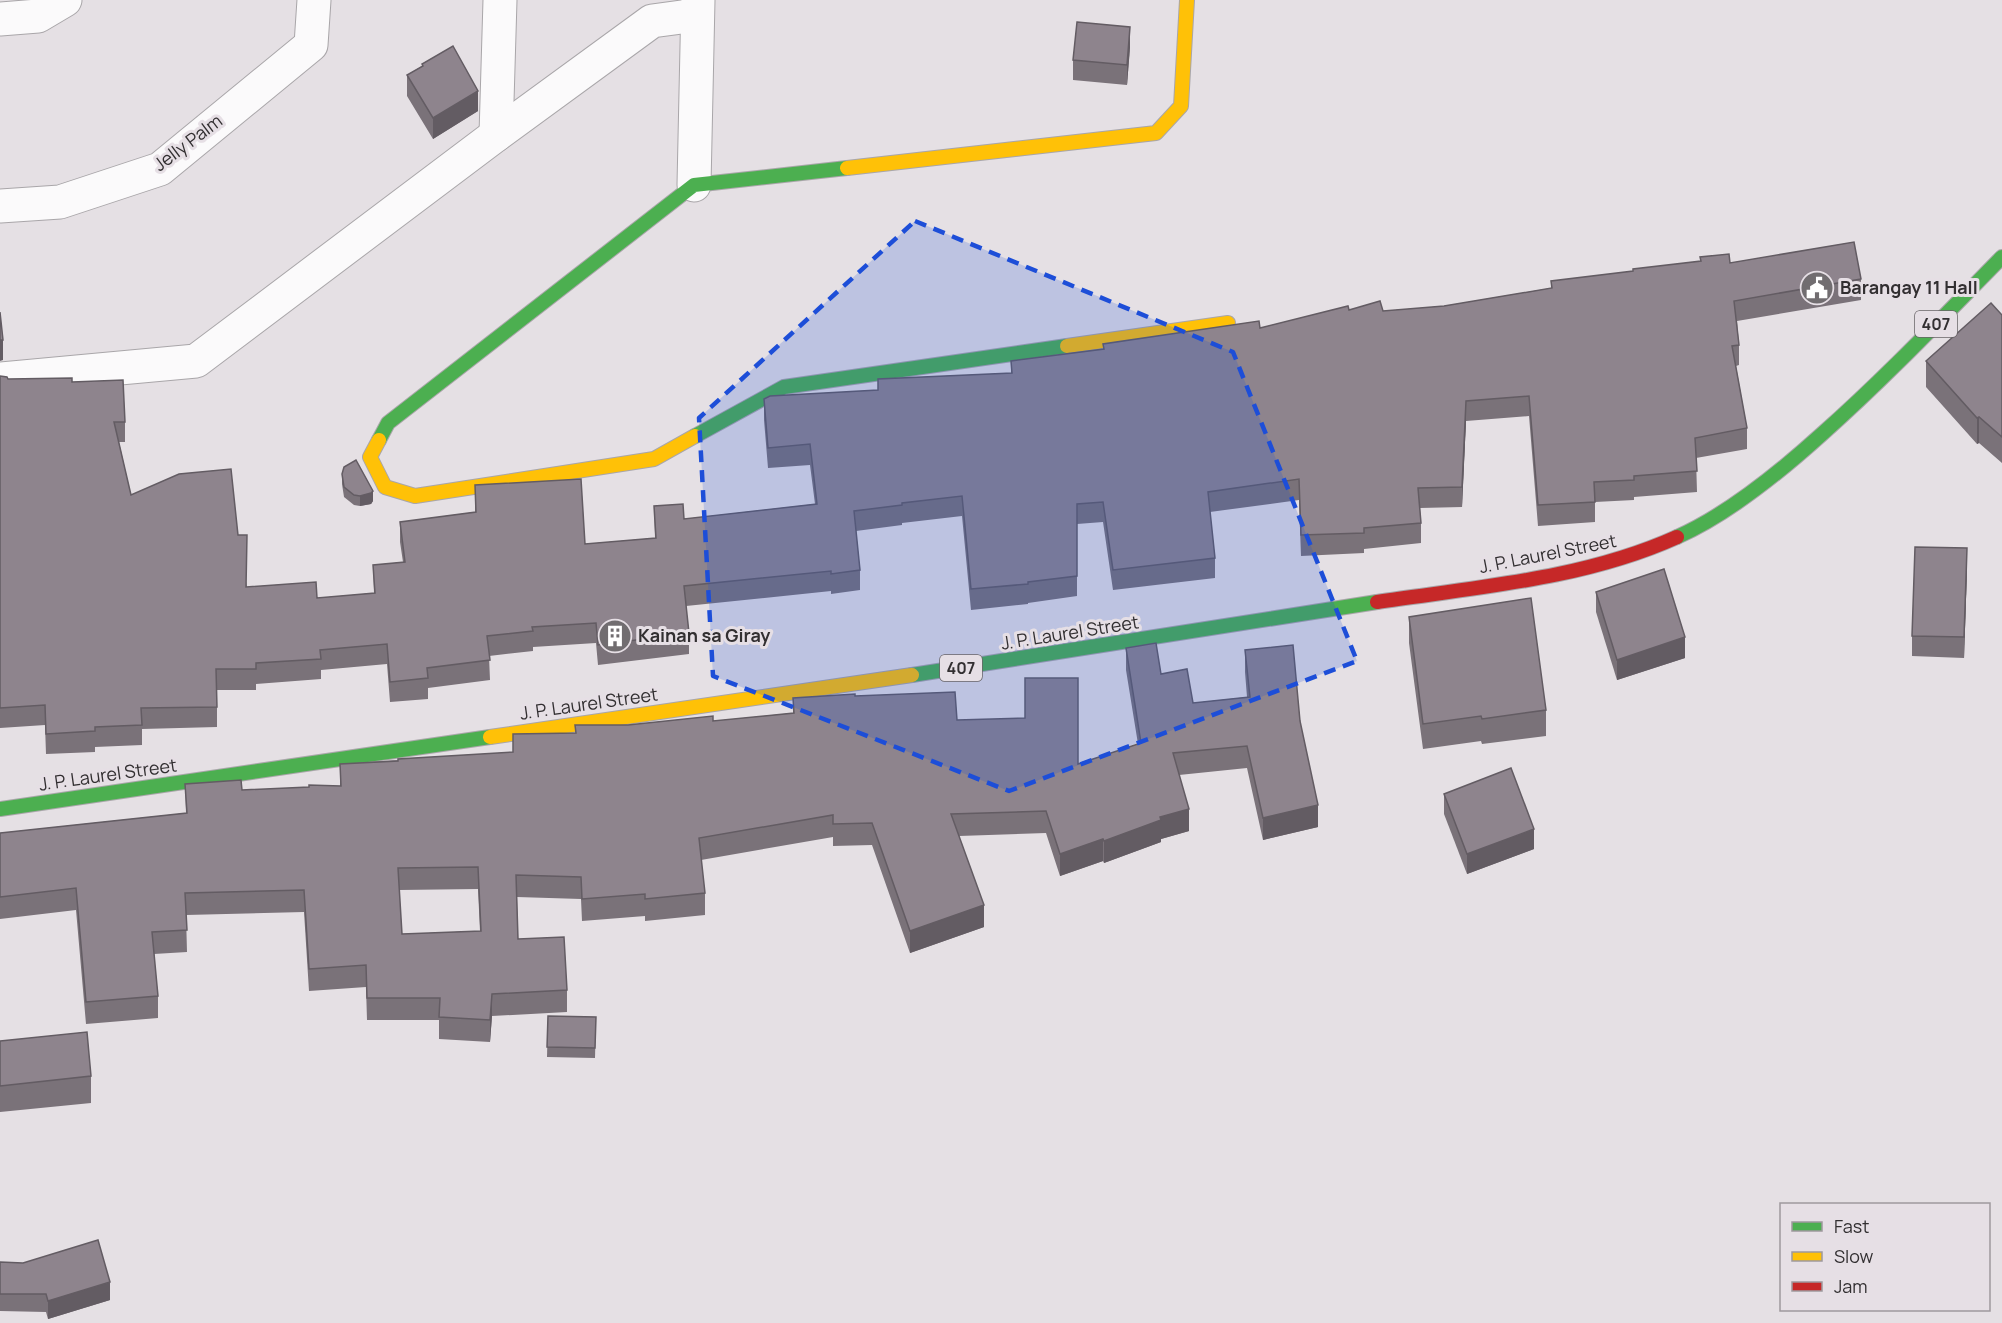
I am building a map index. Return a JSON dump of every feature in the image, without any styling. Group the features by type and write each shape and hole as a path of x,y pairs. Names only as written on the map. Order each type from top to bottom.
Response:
{"main road":[{"path":"1187,0 1181,106 1156,133 694,184 388,423 370,457 385,487 416,496 654,459 784,387 1228,323"},
{"name":"J. P. Laurel Street","path":"0,809 957,669 1598,565 1648,550 1695,529 1776,475 1869,392 2002,257"}],"street":[{"path":"0,19 38,16 65,0"},
{"name":"Jelly Palm","path":"0,206 60,202 160,169 311,45 314,0"},
{"path":"496,135 500,0"},
{"path":"0,379 196,361 496,135 652,21 697,8 694,184"}],"highlighted area":[{"path":"915,221 1233,352 1357,661 1009,791 713,676 699,418"}],"building":[{"path":"1077,22 1130,27 1127,65 1073,60"},
{"path":"453,46 478,91 433,118 407,75"},
{"path":"1854,242 1861,279 1734,301 1739,345 1732,346 1747,428 1695,438 1697,471 1634,476 1634,480 1594,482 1595,502 1538,505 1529,396 1466,401 1462,487 1418,488 1421,523 1364,528 1364,533 1301,535 1299,479 1208,492 1215,558 1113,570 1103,502 1077,504 1077,576 1028,582 1028,584 971,589 962,496 902,503 902,505 854,511 860,570 684,586 689,633 598,645 596,623 532,627 533,631 487,636 490,660 427,668 428,678 390,682 387,644 320,650 321,659 256,663 256,669 216,669 217,707 141,708 142,725 95,727 95,731 46,734 45,705 0,708 0,376 8,379 72,378 72,382 123,380 125,422 114,422 131,495 179,474 231,469 238,535 247,535 246,587 316,582 317,598 375,593 373,565 405,562 400,522 476,512 475,485 581,479 585,544 656,538 654,506 683,504 684,519 817,504 810,444 768,448 764,399 770,396 878,390 878,379 1012,373 1011,361 1104,349 1103,344 1259,321 1260,328 1348,306 1349,310 1380,301 1383,311 1444,306 1552,288 1551,281 1701,261 1700,257 1729,254 1730,263"},
{"path":"1991,303 2002,315 2002,437 1979,417 1977,418 1926,361"},
{"path":"0,312 3,340 0,340"},
{"path":"356,460 373,491 371,493 354,495 344,487 342,474 344,467"},
{"path":"1915,547 1967,548 1964,637 1912,636"},
{"path":"1664,569 1685,637 1617,660 1596,592"},
{"path":"1531,598 1546,710 1423,724 1409,617"},
{"path":"1156,643 1161,674 1187,669 1193,703 1250,697 1245,650 1293,645 1300,721 1318,805 1263,818 1247,746 1173,753 1189,809 1160,817 1161,820 1104,841 1103,839 1060,854 1046,811 951,814 984,905 910,931 872,823 833,824 833,815 699,838 705,893 645,899 645,894 582,899 581,877 516,875 518,939 564,937 567,990 492,994 490,1020 439,1017 440,998 367,998 366,965 309,969 304,890 185,893 187,930 152,932 158,996 86,1002 76,888 0,897 0,833 187,813 185,784 241,780 242,790 309,787 309,785 341,786 340,764 513,752 513,734 576,733 575,725 628,725 713,716 713,721 794,713 793,698 955,692 957,720 1025,718 1025,678 1078,678 1078,764 1141,743 1126,648","holes":["478,867 481,931 402,934 398,868"]},
{"path":"1511,768 1534,829 1467,854 1444,794"},
{"path":"548,1016 596,1017 595,1048 547,1047"},
{"path":"87,1032 91,1076 0,1086 0,1041"},
{"path":"98,1240 110,1282 48,1301 46,1294 0,1294 0,1262 23,1263"}],"traffic: fast":[{"path":"379,440 388,423 694,185 847,168"},
{"path":"1677,537 1716,517 1735,504 1806,448 1891,369 2002,257"},
{"path":"695,436 784,387 1067,346"},
{"path":"912,675 1377,602"},
{"path":"0,809 490,737"}],"traffic: slow":[{"path":"847,168 1156,133 1181,106 1187,0"},
{"path":"1067,346 1228,323"},
{"path":"379,440 370,457 385,487 415,496 654,459 695,436"},
{"path":"490,737 912,675"}],"traffic: jam":[{"path":"1377,602 1492,586 1568,572 1605,563 1677,537"}],"place":[{"name":"Barangay 11 Hall","path":"1817,288"},
{"name":"Kainan sa Giray","path":"615,636"}]}
